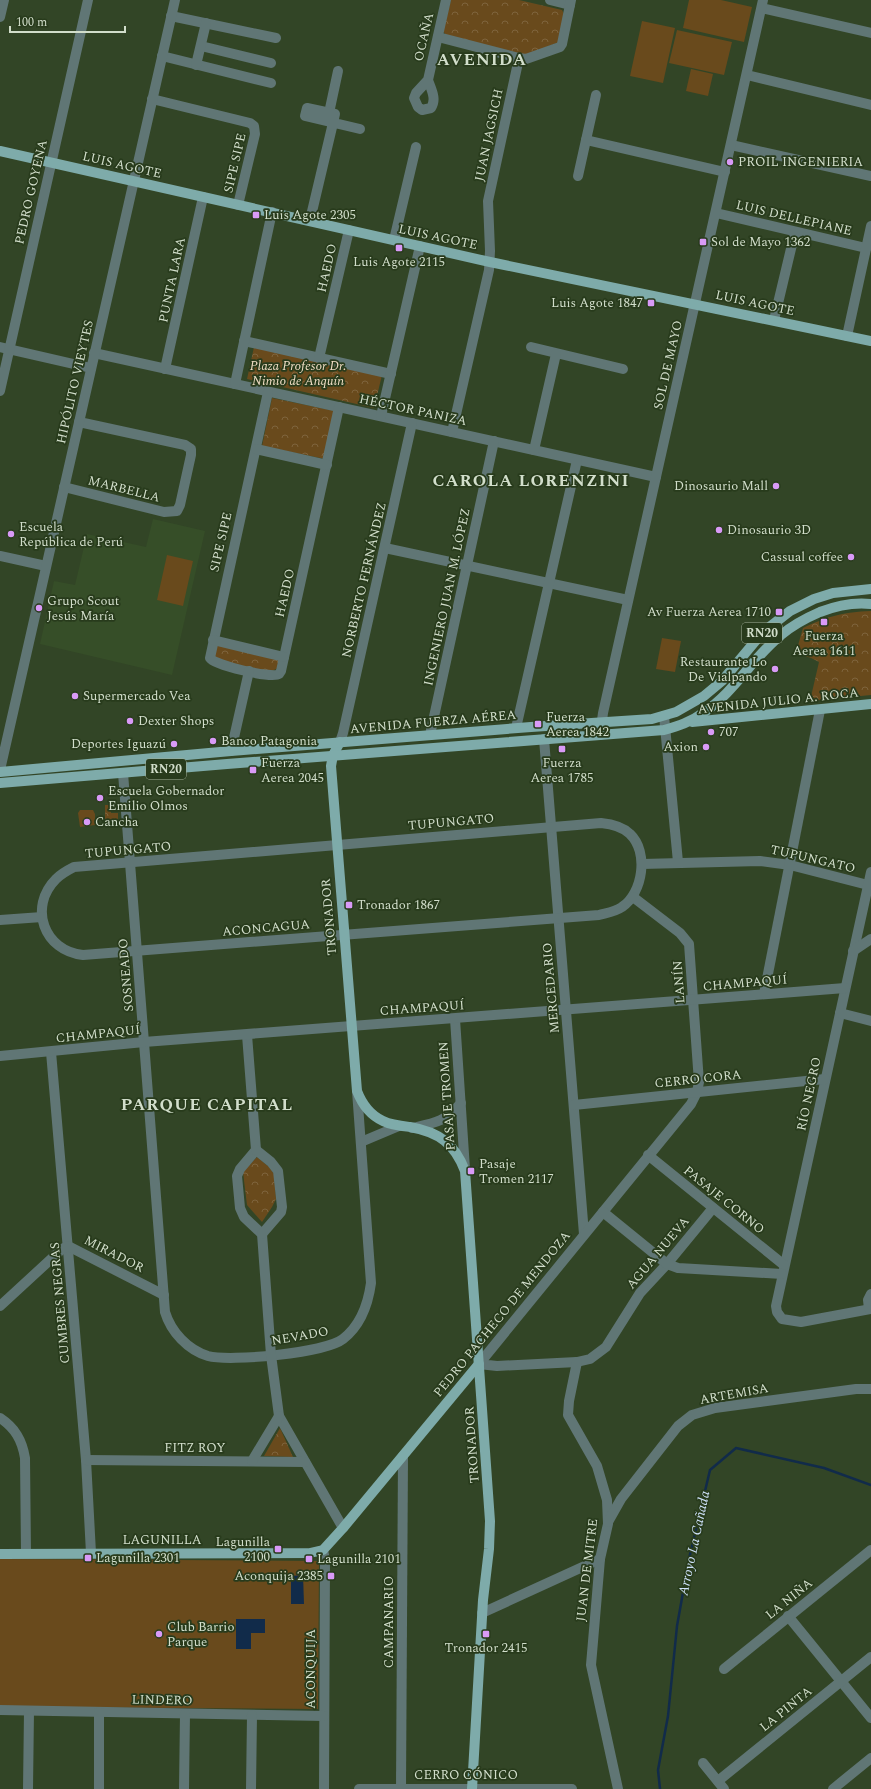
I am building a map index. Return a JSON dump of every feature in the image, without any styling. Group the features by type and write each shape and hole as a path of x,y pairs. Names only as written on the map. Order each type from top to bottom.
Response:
{"main road":[{"name":"LUIS AGOTE","path":"0,151 490,262 871,341"},
{"name":"AVENIDA FUERZA AÉREA","path":"0,771 516,728 637,721 664,716 698,701 713,689 763,632 790,611 814,599 833,593 871,589"},
{"name":"AVENIDA FUERZA AÉREA","path":"0,783 333,755 664,730 688,723 726,695 770,646 780,636 795,625 839,605 860,603 871,604"},
{"name":"AVENIDA JULIO A. ROCA","path":"688,723 871,704"},
{"name":"TRONADOR","path":"340,742 333,755 331,766 357,1091 361,1102 376,1118 399,1126 427,1131 447,1142 455,1150 465,1171 480,1364 490,1521 482,1613 472,1789"},
{"name":"PEDRO PACHECO DE MENDOZA","path":"323,1550 480,1364"},
{"name":"LAGUNILLA","path":"0,1554 310,1553 323,1550"}],"street":[{"path":"0,17 4,0"},
{"name":"PEDRO GOYENA","path":"0,391 5,348 51,162 88,0"},
{"name":"HIPÓLITO VIEYTES","path":"0,771 175,0"},
{"name":"OCAÑA","path":"428,80 446,0"},
{"path":"438,37 526,59 560,47 562,44 570,2 550,0"},
{"path":"762,4 871,33"},
{"name":"SOL DE MAYO","path":"600,735 601,723 628,600 762,4"},
{"path":"171,16 276,38"},
{"path":"196,65 206,23"},
{"path":"201,46 272,63"},
{"path":"162,56 272,83"},
{"name":"JUAN JAGSICH","path":"490,262 488,201 519,58"},
{"path":"329,113 338,70"},
{"path":"746,75 871,105"},
{"path":"578,176 596,95"},
{"name":"SIPE SIPE","path":"152,99 250,123 254,126 255,134 238,205"},
{"path":"310,220 333,123 335,114 307,108 305,116 333,123 360,129"},
{"path":"586,140 725,172"},
{"path":"731,145 871,176"},
{"path":"394,240 416,147"},
{"name":"PUNTA LARA","path":"166,369 203,197"},
{"path":"235,384 272,212"},
{"name":"LUIS DELLEPIANE","path":"716,213 866,248"},
{"path":"847,336 871,226"},
{"name":"HAEDO","path":"319,358 348,230"},
{"path":"774,320 795,232"},
{"path":"381,416 420,246"},
{"path":"452,432 490,262"},
{"path":"244,341 391,374"},
{"path":"531,347 623,369"},
{"path":"5,348 92,368"},
{"name":"HÉCTOR PANIZA","path":"94,353 656,477"},
{"path":"534,450 556,354"},
{"name":"SIPE SIPE","path":"249,671 211,660 210,654 268,392"},
{"name":"HAEDO","path":"249,671 277,676 281,671 339,407"},
{"name":"MARBELLA","path":"64,488 164,512 177,511 180,505 191,449 185,445 79,422"},
{"name":"NORBERTO FERNÁNDEZ","path":"340,742 412,423"},
{"name":"INGENIERO JUAN M. LÓPEZ","path":"430,735 494,441"},
{"path":"256,449 327,465"},
{"path":"516,728 577,460"},
{"path":"385,548 628,600"},
{"path":"0,556 46,566"},
{"path":"213,640 284,657"},
{"path":"231,751 249,671"},
{"path":"764,994 820,710"},
{"path":"664,716 664,730 678,862"},
{"name":"MERCEDARIO","path":"544,739 584,1234"},
{"name":"SOSNEADO","path":"122,773 164,1295"},
{"name":"TUPUNGATO","path":"42,917 43,903 49,888 56,878 74,867 601,823 613,824 629,833 636,842 642,864 760,861 790,865 868,885"},
{"name":"ACONCAGUA","path":"42,917 52,940 58,947 65,951 83,955 558,919 599,915 623,907 633,897 640,881 642,864"},
{"name":"RÍO NEGRO","path":"870,1309 801,1322 782,1319 776,1312 783,1270 871,872"},
{"name":"LANÍN","path":"633,897 680,933 689,944 699,1082 697,1092"},
{"path":"0,920 42,917"},
{"path":"853,951 871,939"},
{"name":"CHAMPAQUÍ","path":"0,1056 144,1042 845,988"},
{"path":"840,1013 871,1021"},
{"name":"PASAJE TROMEN","path":"454,1019 465,1171"},
{"path":"247,1034 256,1150 237,1176 241,1212 262,1234 271,1355 279,1416 342,1528"},
{"name":"CUMBRES NEGRAS","path":"51,1052 86,1460 91,1553"},
{"name":"CERRO CORA","path":"574,1105 825,1079"},
{"name":"TRONADOR","path":"357,1091 361,1142"},
{"name":"PEDRO PACHECO DE MENDOZA","path":"480,1364 648,1155 691,1104 697,1092"},
{"name":"TRONADOR","path":"412,1128 436,1123 445,1118 461,1103"},
{"path":"361,1142 399,1126"},
{"name":"NEVADO","path":"164,1295 165,1312 171,1327 177,1335 195,1349 208,1356 222,1358 307,1351 333,1345 343,1339 364,1312 371,1283 361,1142"},
{"path":"256,1150 271,1162 278,1171 282,1207 281,1212 262,1234"},
{"name":"PASAJE CORNO","path":"648,1155 713,1208 783,1270"},
{"name":"AGUA NUEVA","path":"480,1364 497,1366 577,1362 590,1359 606,1347 640,1293 667,1264 713,1208"},
{"path":"603,1212 667,1264 678,1268 783,1270"},
{"name":"MIRADOR","path":"0,1306 62,1249 68,1246 164,1295"},
{"path":"870,1309 868,1300 871,1294"},
{"name":"JUAN DE MITRE","path":"577,1362 567,1411 570,1421 592,1456 601,1476 607,1500 608,1524 600,1559 591,1665 618,1789"},
{"name":"ARTEMISA","path":"608,1524 621,1499 678,1426 692,1415 715,1408 856,1389 871,1389"},
{"path":"252,1461 279,1416"},
{"path":"0,1418 15,1431 24,1449 26,1553"},
{"name":"CAMPANARIO","path":"401,1788 403,1456"},
{"name":"FITZ ROY","path":"86,1460 305,1462"},
{"name":"ACONQUIJA","path":"323,1550 325,1560 324,1789"},
{"name":"LA NIÑA","path":"724,1669 871,1550"},
{"path":"482,1613 600,1559"},
{"path":"788,1616 871,1718"},
{"name":"LA PINTA","path":"721,1785 871,1658"},
{"name":"LINDERO","path":"0,1710 324,1716"},
{"path":"28,1789 29,1711"},
{"path":"99,1712 99,1789"},
{"path":"184,1714 184,1789"},
{"path":"251,1789 252,1715"},
{"path":"833,1789 871,1758"},
{"path":"703,1763 721,1785"},
{"name":"CERRO CÓNICO","path":"359,1789 572,1789"}],"shaded area":[{"path":"153,519 205,531 172,675 40,644 54,581 75,585 87,534 146,547"}],"green space":[{"path":"451,0 519,0 562,10 564,14 559,42 519,58 448,38 443,31"},
{"path":"689,0 721,0 752,7 744,42 683,28"},
{"path":"642,21 675,28 663,83 630,76"},
{"path":"677,30 732,42 724,75 669,63"},
{"path":"691,69 713,74 708,96 686,91"},
{"name":"Plaza Profesor Dr. Nimio de Anquín","path":"254,347 382,375 374,408 247,379"},
{"path":"272,398 335,411 325,459 262,446"},
{"path":"167,555 193,561 183,606 157,600"},
{"path":"871,611 871,695 810,701 819,662 804,656 795,656 803,628 836,615"},
{"path":"662,638 681,641 675,672 656,669"},
{"path":"215,643 280,659 278,668 270,672 217,661 213,656"},
{"path":"105,805 110,805 111,813 118,813 118,819 105,820"},
{"name":"Cancha","path":"80,810 93,810 95,814 95,825 80,827 78,813"},
{"path":"257,1157 269,1167 274,1174 276,1199 262,1222 247,1205 243,1172"},
{"path":"280,1428 293,1457 264,1456"},
{"name":"Club Barrio Parque","path":"0,1559 319,1561 318,1709 0,1707"}],"water":[{"path":"303,1575 304,1604 291,1604 291,1576"},
{"path":"236,1619 265,1619 265,1633 251,1633 251,1649 236,1649"}],"waterway":[{"name":"Arroyo La Cañada","path":"660,1789 658,1770 668,1716 677,1626 689,1559 710,1470 736,1448 824,1468 871,1485"}],"place":[{"name":"PROIL INGENIERIA","path":"730,162"},
{"name":"Luis Agote 2305","path":"256,215"},
{"name":"Sol de Mayo 1362","path":"703,242"},
{"name":"Luis Agote 2115","path":"399,248"},
{"name":"Luis Agote 1847","path":"651,303"},
{"name":"Dinosaurio Mall","path":"776,486"},
{"name":"Dinosaurio 3D","path":"719,530"},
{"name":"Escuela República de Perú","path":"11,534"},
{"name":"Cassual coffee","path":"851,557"},
{"name":"Grupo Scout Jesús María","path":"39,608"},
{"name":"Av Fuerza Aerea 1710","path":"779,612"},
{"name":"Fuerza Aerea 1611","path":"824,622"},
{"name":"Restaurante Lo De Vialpando","path":"775,669"},
{"name":"Supermercado Vea","path":"75,696"},
{"name":"Dexter Shops","path":"130,721"},
{"name":"Fuerza Aerea 1842","path":"538,724"},
{"name":"707","path":"711,732"},
{"name":"Banco Patagonia","path":"213,741"},
{"name":"Deportes Iguazú","path":"174,744"},
{"name":"Axion","path":"706,747"},
{"name":"Fuerza Aerea 1785","path":"562,749"},
{"name":"Fuerza Aerea 2045","path":"253,770"},
{"name":"Escuela Gobernador Emilio Olmos","path":"100,798"},
{"name":"Cancha","path":"87,822"},
{"name":"Tronador 1867","path":"349,905"},
{"name":"Pasaje Tromen 2117","path":"471,1171"},
{"name":"Lagunilla 2100","path":"278,1549"},
{"name":"Lagunilla 2301","path":"88,1558"},
{"name":"Lagunilla 2101","path":"309,1559"},
{"name":"Aconquija 2385","path":"331,1576"},
{"name":"Club Barrio Parque","path":"159,1634"},
{"name":"Tronador 2415","path":"486,1634"}],"district":[{"name":"AVENIDA","path":"482,60"},
{"name":"CAROLA LORENZINI","path":"531,481"},
{"name":"PARQUE CAPITAL","path":"207,1105"}]}
